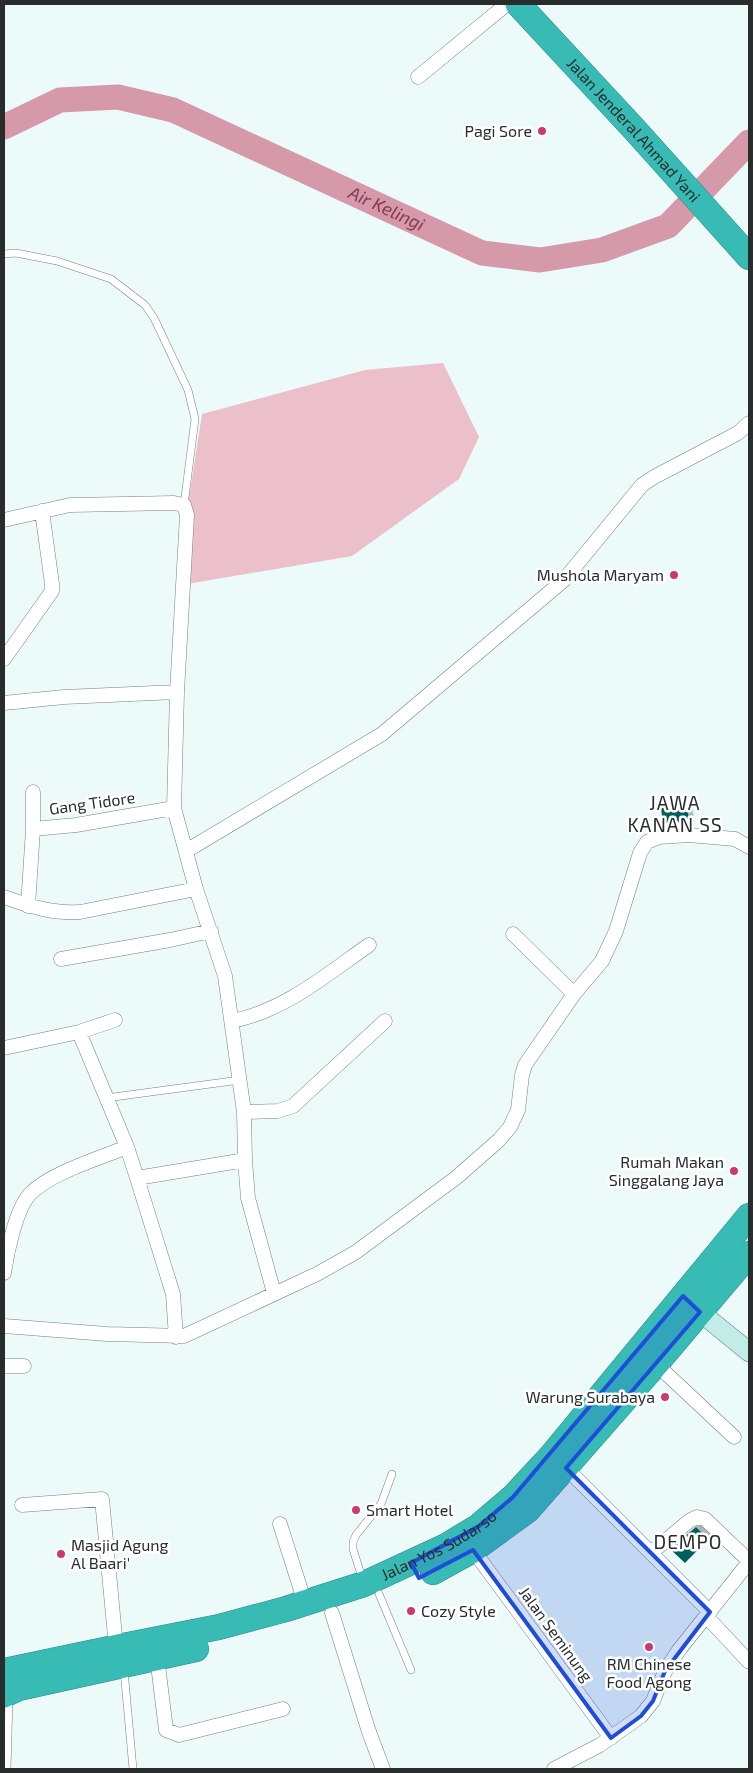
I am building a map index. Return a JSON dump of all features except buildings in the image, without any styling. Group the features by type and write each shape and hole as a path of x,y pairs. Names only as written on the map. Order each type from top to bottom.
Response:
{"highway":[{"name":"Jalan Jenderal Ahmad Yani","path":"518,4 743,250"},
{"name":"Jalan Yos Sudarso","path":"121,1652 157,1657 225,1642 332,1613 372,1589 473,1550 528,1510 656,1364 749,1216"},
{"name":"Jalan Yos Sudarso","path":"415,1571 446,1546 479,1526 513,1497 692,1304 749,1254"},
{"name":"Jalan Yos Sudarso","path":"5,1683 305,1603 372,1589"}],"street":[{"path":"418,77 507,4"},
{"path":"186,851 382,734 564,580 642,485 738,433 749,423"},
{"path":"4,520 70,505 174,503 184,505 187,515 177,692 174,808 196,889 225,976 244,1112 248,1198 274,1293"},
{"path":"4,658 52,591 42,511"},
{"path":"4,703 64,697 177,692"},
{"path":"33,828 34,792"},
{"name":"Gang Tidore","path":"28,906 33,828 76,825 174,808"},
{"path":"4,1326 107,1334 176,1337 188,1335 317,1274 356,1252 457,1177 499,1140 510,1127 518,1110 525,1065 574,994 602,961 616,931 640,853 647,842 659,837 689,835 734,839 749,847"},
{"path":"4,897 28,906 58,912 80,912 196,889"},
{"path":"61,959 211,931"},
{"path":"513,934 574,994"},
{"path":"232,1020 256,1016 301,993 369,944"},
{"path":"4,1048 79,1032 115,1020"},
{"path":"244,1112 278,1111 293,1106 385,1020"},
{"path":"79,1032 127,1147 137,1178 173,1294 176,1337"},
{"path":"4,1273 8,1252 10,1222 19,1213 30,1194 52,1177 127,1147"},
{"path":"137,1178 245,1160"},
{"path":"692,1304 749,1352"},
{"path":"656,1364 734,1437"},
{"path":"4,1366 24,1366"},
{"path":"566,1468 651,1552 749,1662"},
{"path":"22,1505 102,1499 121,1652"},
{"path":"554,1769 600,1745 641,1716 653,1701 665,1671 749,1562 705,1519 697,1517 690,1520 651,1552"},
{"path":"280,1524 305,1603"},
{"name":"Jalan Seminung","path":"473,1550 610,1738"},
{"path":"332,1613 369,1732 383,1769"},
{"path":"157,1657 166,1730 172,1734 179,1735 283,1709"}],"lane":[{"path":"4,254 16,253 57,261 111,279 146,304 188,390 195,419 184,505"},
{"path":"106,1098 240,1080"},
{"path":"392,1474 380,1504 356,1535 353,1549 411,1670"},
{"path":"121,1652 133,1769"},
{"path":"5,1683 7,1769"}],"highlighted area":[{"path":"683,1296 700,1312 566,1468 710,1612 665,1671 653,1701 641,1716 611,1738 473,1550 419,1578 411,1563 479,1526 513,1497"}],"shaded area":[{"path":"443,363 479,437 459,479 352,556 187,584 188,504 202,414 365,370"}],"waterway":[{"name":"Air Kelingi","path":"4,127 60,100 118,97 173,110 482,253 540,260 602,250 668,226 749,142"}],"place":[{"name":"Pagi Sore","path":"542,131"},
{"name":"Mushola Maryam","path":"674,575"},
{"name":"Rumah Makan Singgalang Jaya","path":"734,1171"},
{"name":"Warung Surabaya","path":"665,1397"},
{"name":"Smart Hotel","path":"356,1510"},
{"name":"Masjid Agung Al Baari'","path":"61,1554"},
{"name":"Cozy Style","path":"411,1611"},
{"name":"RM Chinese Food Agong","path":"649,1647"}],"district":[{"name":"JAWA KANAN SS","path":"675,814"},
{"name":"DEMPO","path":"688,1542"}]}
